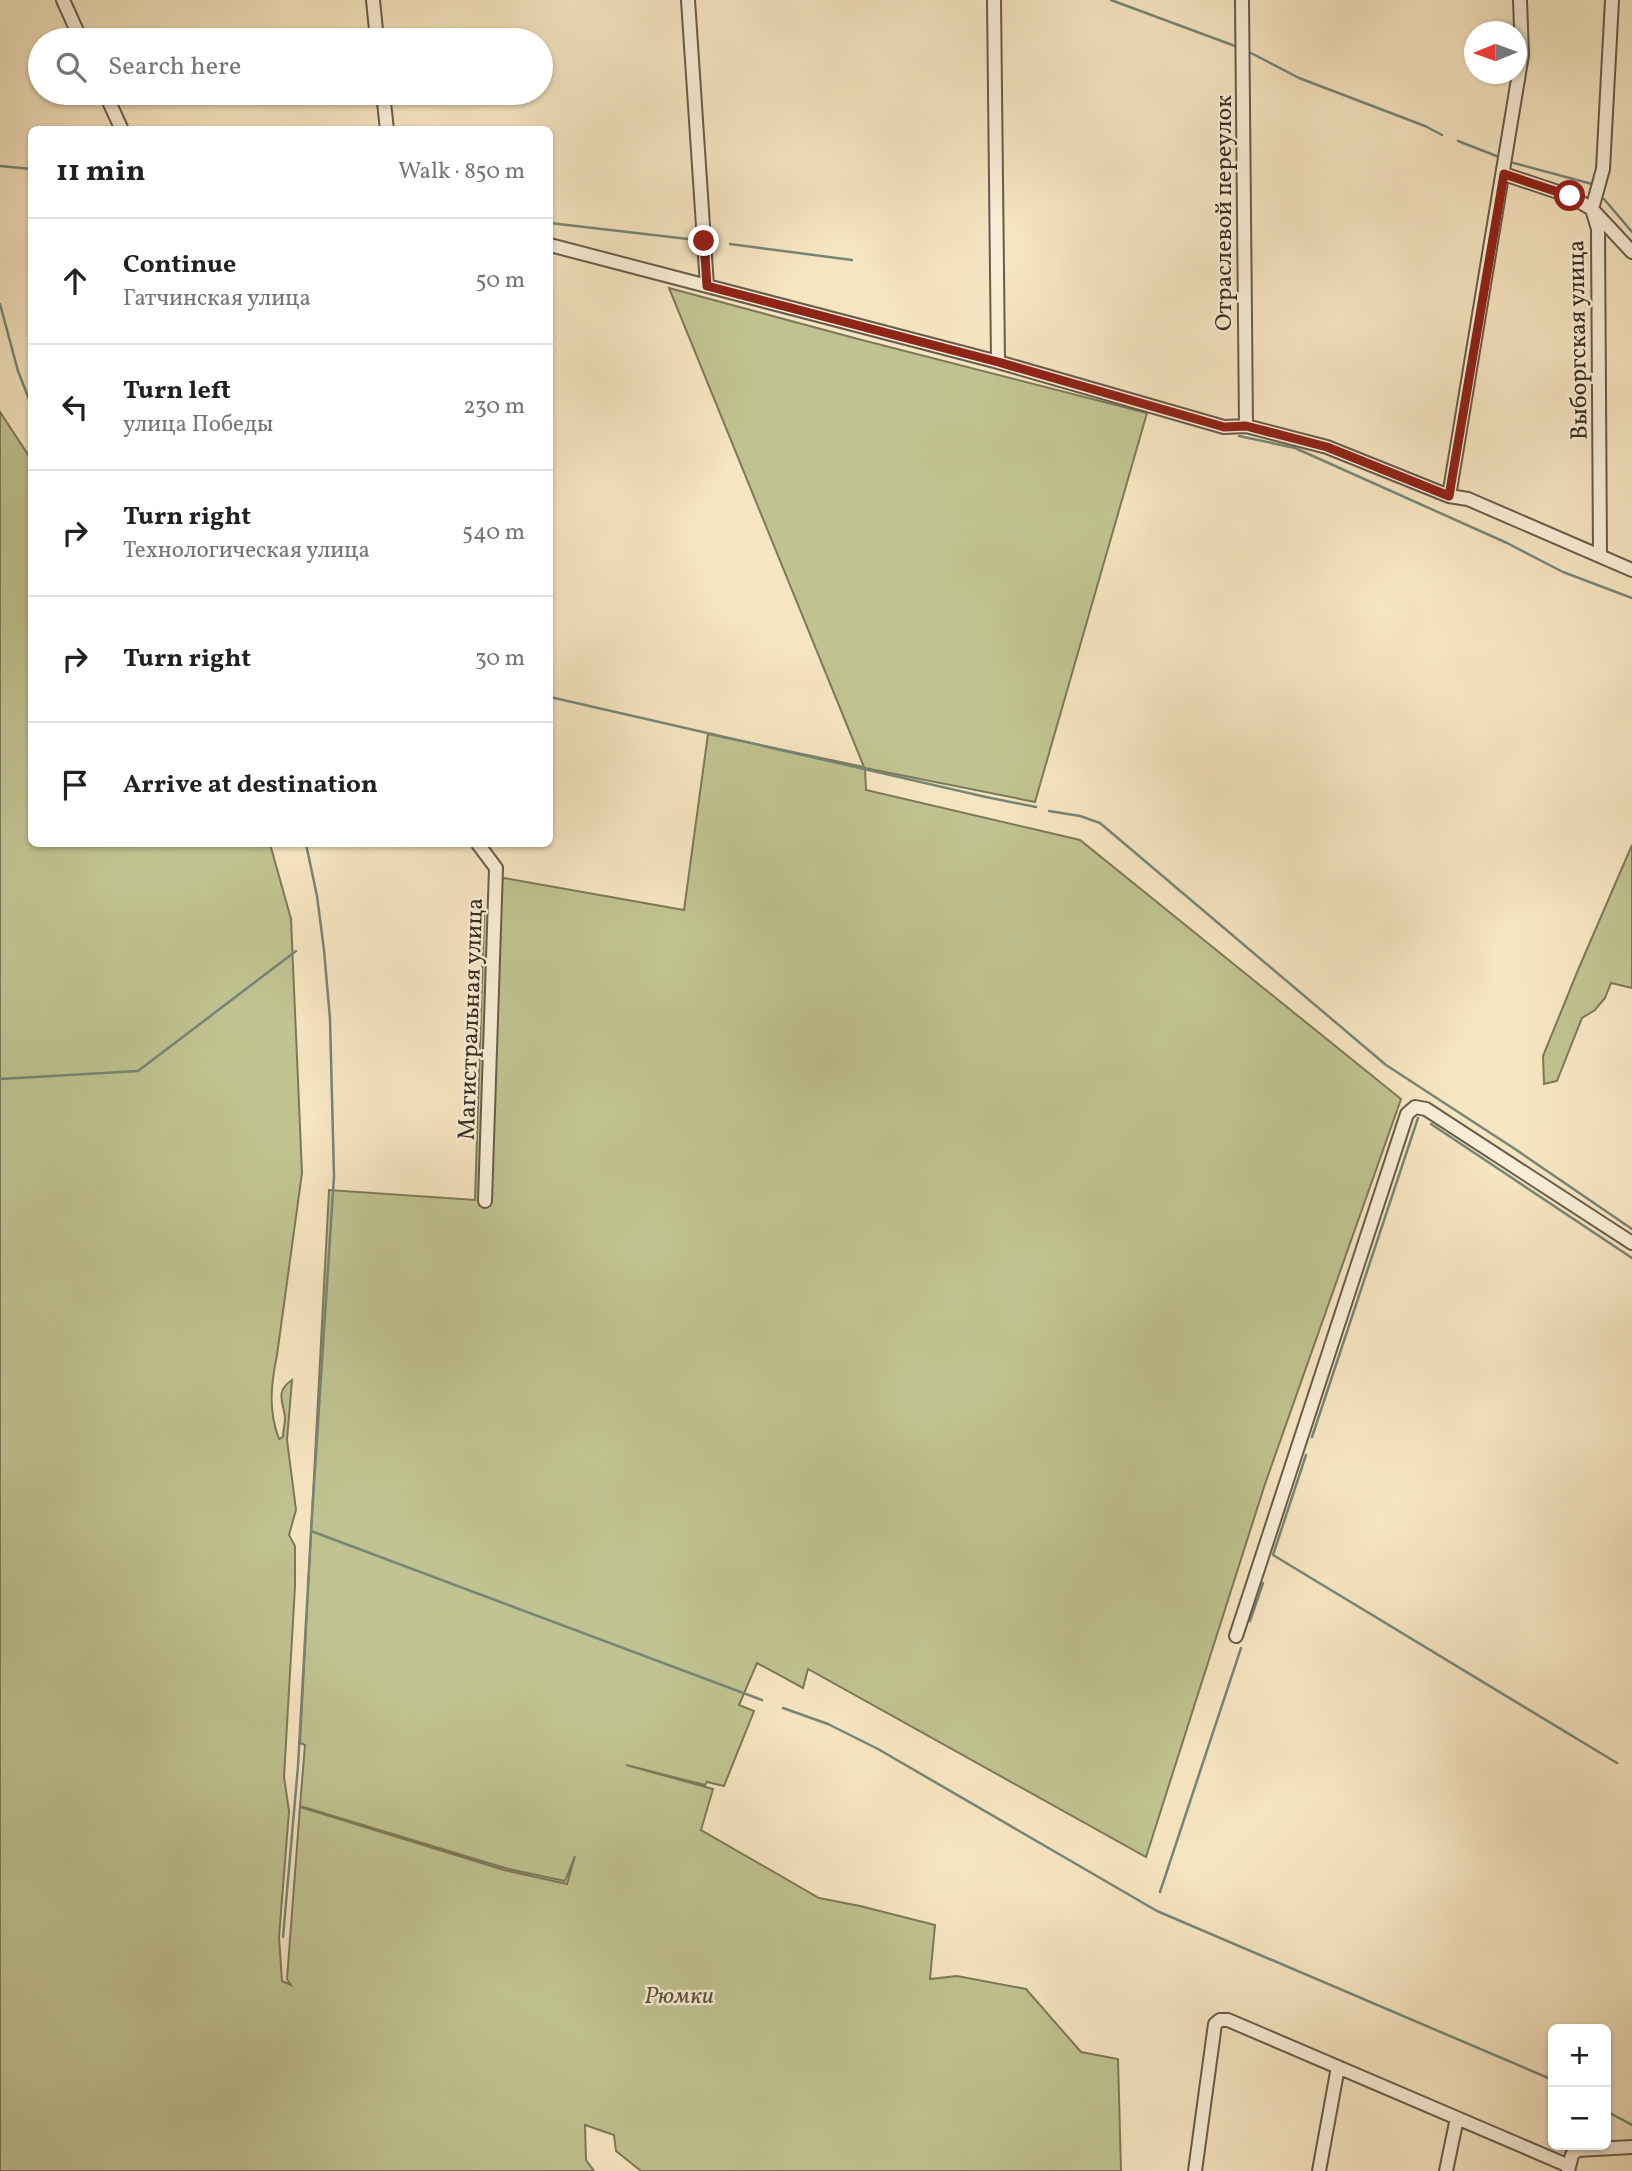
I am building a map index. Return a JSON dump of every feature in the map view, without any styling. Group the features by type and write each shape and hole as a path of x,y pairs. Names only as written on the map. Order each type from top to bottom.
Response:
{"street":[{"path":"63,0 76,28"},
{"path":"373,0 376,28"},
{"path":"688,0 707,286"},
{"path":"994,0 998,362"},
{"name":"Отраслевой переулок","path":"1242,0 1246,426"},
{"path":"1449,496 1522,55 1520,0"},
{"name":"Выборгская улица","path":"1600,555 1598,229 1592,209 1603,169 1612,0"},
{"path":"110,105 119,126"},
{"path":"384,105 387,126"},
{"path":"1504,174 1570,196 1592,209 1632,252"},
{"path":"553,246 998,362 1224,427 1246,426 1327,447 1449,496 1468,499 1632,570"},
{"name":"Магистральная улица","path":"480,847 496,868 485,1201"},
{"path":"1236,1636 1407,1114 1415,1107 1426,1109 1632,1243"},
{"path":"1195,2171 1215,2024 1220,2020 1228,2020 1568,2168 1572,2155 1577,2150 1632,2147"},
{"path":"1319,2171 1338,2067"},
{"path":"1446,2171 1457,2118"}],"green space":[{"name":"Рюмки","path":"669,288 1147,413 1035,802 865,768 866,790 1080,840 1401,1099 1265,1484 1146,1857 808,1669 803,1688 757,1663 739,1705 754,1711 724,1786 707,1782 705,1785 626,1765 713,1789 701,1830 819,1898 935,1925 930,1979 957,1976 1026,1989 1081,2052 1118,2059 1121,2171 641,2171 616,2151 614,2135 585,2125 586,2160 594,2171 0,2171 0,412 28,454 28,847 271,847 291,919 302,1173 272,1397 273,1418 279,1439 283,1437 285,1420 282,1393 286,1384 292,1380 287,1440 296,1510 289,1535 295,1546 295,1586 284,1777 289,1811 279,1937 282,1981 291,1985 287,1979 300,1807 504,1870 567,1884 575,1856 565,1881 505,1868 300,1806 305,1745 300,1743 329,1190 475,1200 484,915 504,878 684,910 708,734 864,767"},
{"path":"1632,845 1632,988 1611,983 1605,998 1595,1010 1582,1018 1557,1081 1544,1084 1543,1056"}],"waterway":[{"path":"1111,0 1235,46"},
{"path":"1251,53 1299,78 1442,135"},
{"path":"1458,141 1499,157"},
{"path":"1510,162 1592,184"},
{"path":"0,166 28,169"},
{"path":"1604,199 1632,232"},
{"path":"553,223 688,239"},
{"path":"730,244 852,260"},
{"path":"0,304 18,371 28,397"},
{"path":"1239,436 1295,448 1507,543 1563,572 1632,598"},
{"path":"553,698 1036,807"},
{"path":"1049,811 1080,816 1100,823 1386,1065 1632,1229"},
{"path":"307,847 317,896 330,1019 334,1176 311,1531 762,1700"},
{"path":"0,1079 138,1071 296,951"},
{"path":"1312,1437 1418,1118"},
{"path":"1431,1124 1632,1258"},
{"path":"1306,1455 1273,1555 1617,1763"},
{"path":"283,1937 298,1766 311,1532"},
{"path":"1250,1621 1263,1583"},
{"path":"1160,1892 1241,1648"},
{"path":"783,1708 828,1724 878,1749 1157,1911 1548,2078"},
{"path":"1611,2114 1632,2125"}],"route":[{"path":"704,241 707,286 998,362 1224,427 1246,426 1327,447 1449,496 1504,174 1570,196"}]}
